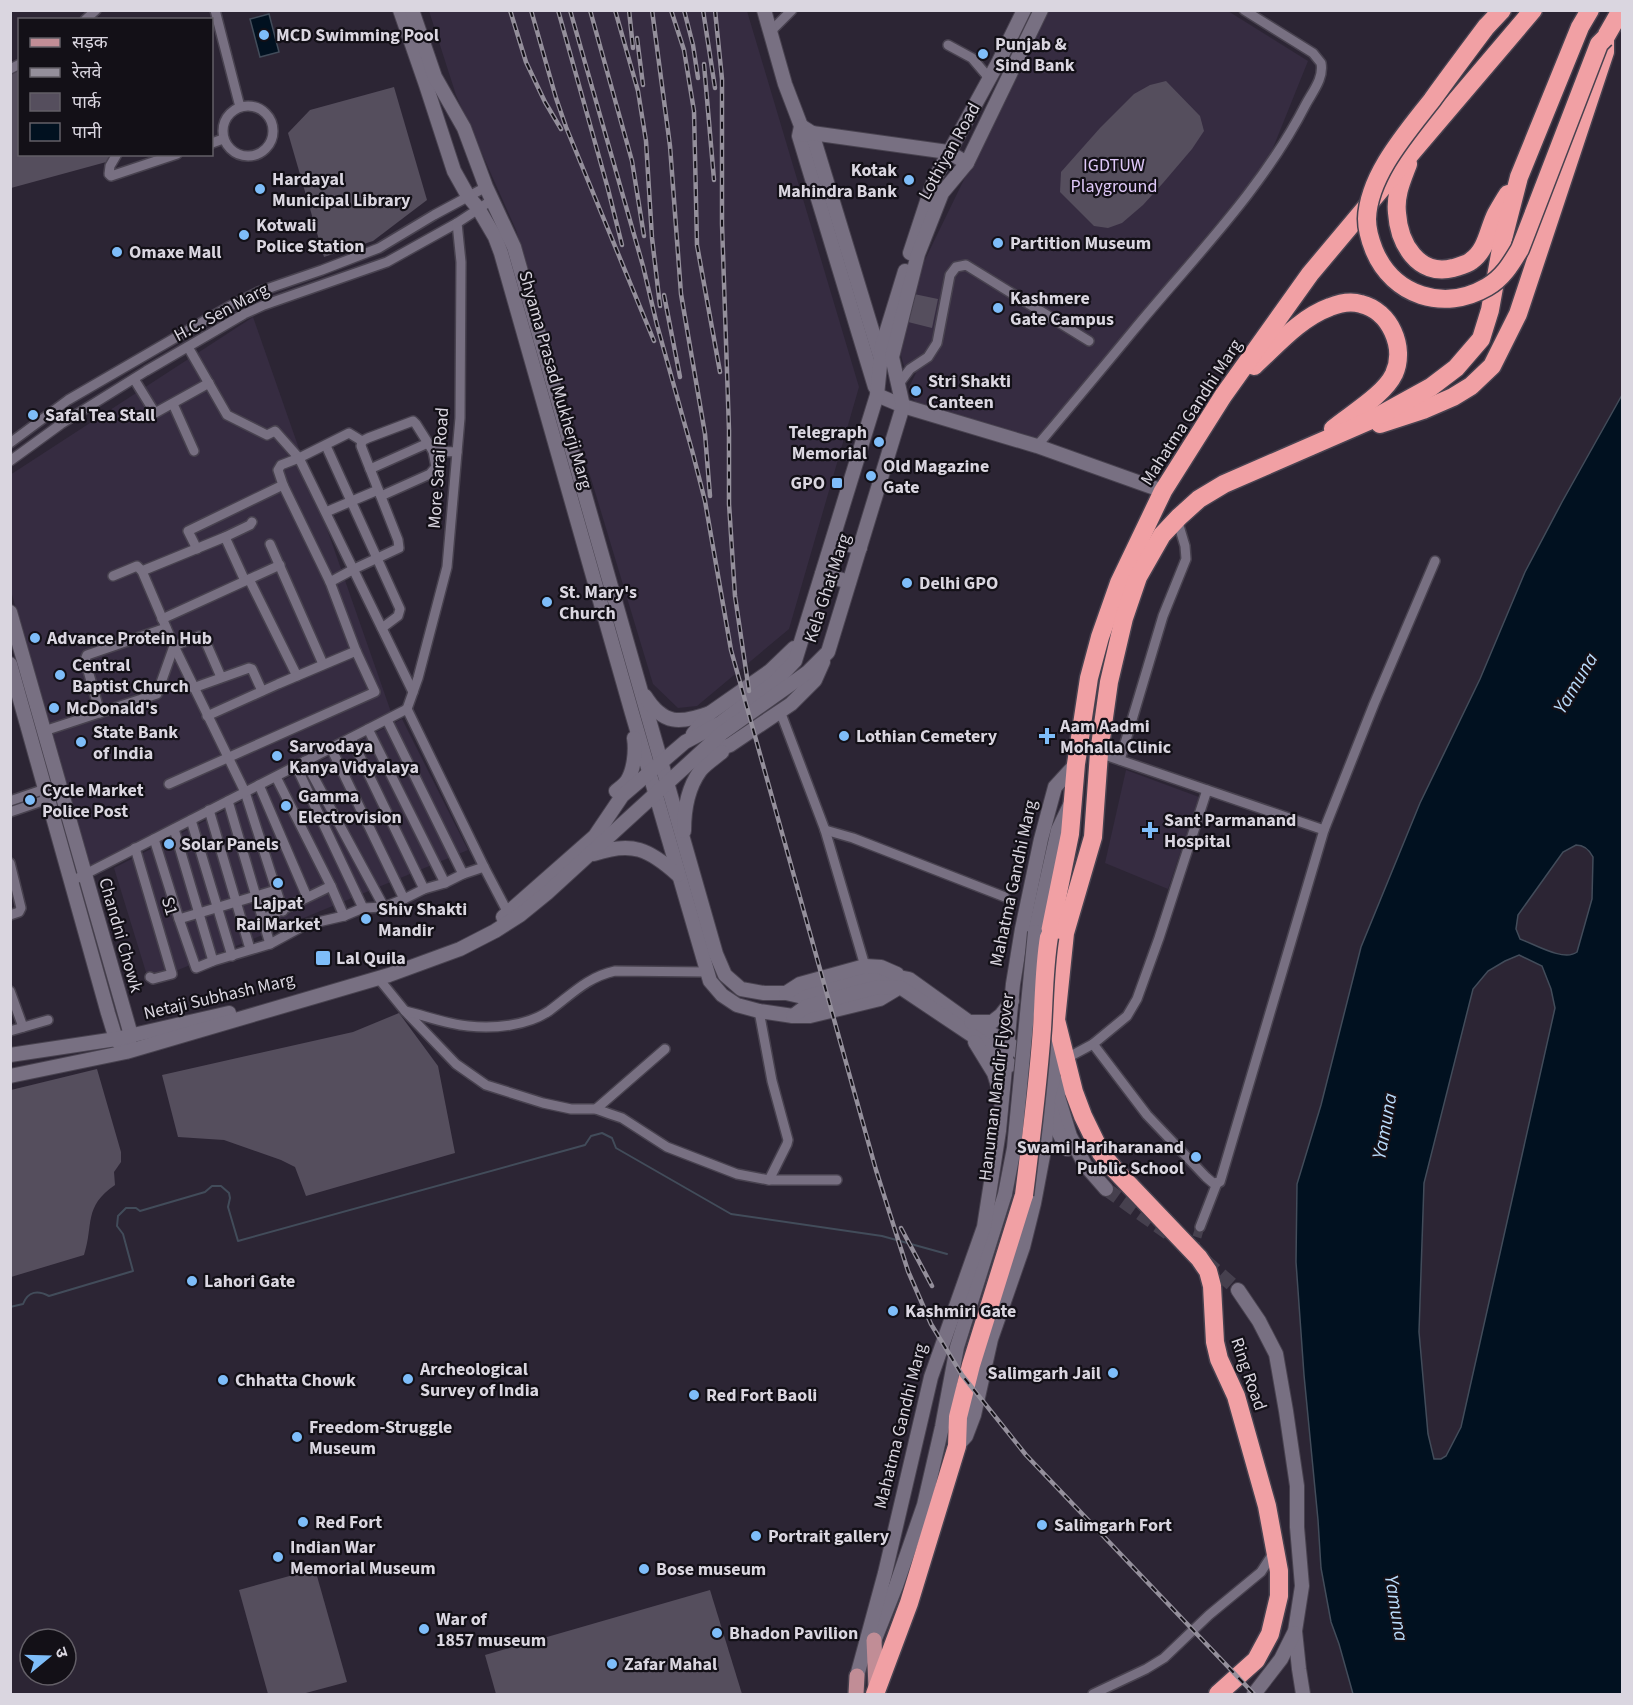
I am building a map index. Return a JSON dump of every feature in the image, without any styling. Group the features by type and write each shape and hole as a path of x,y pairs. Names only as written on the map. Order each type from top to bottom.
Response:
{"highway":[{"path":"1502,10 1486,27 1403,138 1381,172 1371,195 1367,219 1370,240 1379,261 1392,277 1408,290 1427,297 1450,299 1469,295 1488,286 1505,273 1520,249 1599,44 1621,10"},
{"name":"Mahatma Gandhi Marg","path":"1076,764 1089,678 1100,637 1119,583 1163,491 1223,396 1310,274 1533,10"},
{"name":"Mahatma Gandhi Marg","path":"1056,1020 1065,933 1093,837 1099,753 1108,682 1124,618 1138,577 1162,536 1199,499 1224,484 1371,420 1431,387 1456,368 1481,339 1490,310 1502,243 1519,177 1580,27 1590,10"},
{"path":"1310,447 1423,410 1453,397 1471,386 1492,366 1518,314 1605,52 1605,38"},
{"name":"Mahatma Gandhi Marg","path":"1414,150 1398,191 1397,213 1402,238 1410,253 1421,264 1431,268 1449,269 1464,265 1477,256 1487,241 1496,214 1519,177"},
{"path":"1223,396 1296,327 1321,311 1348,303 1361,303 1375,310 1384,317 1395,338 1398,349 1394,373 1388,385 1374,398 1310,447"},
{"name":"Hanuman Mandir Flyover","path":"989,1311 1024,1195 1034,1120 1045,961 1076,764"},
{"name":"Ring Road","path":"1056,1020 1074,1092 1101,1153 1199,1258 1208,1271 1212,1286 1215,1342 1219,1359 1236,1396 1267,1506 1279,1571 1279,1596 1270,1634 1256,1660 1218,1695"},
{"path":"989,1311 991,1339"},
{"path":"876,1694 909,1604 957,1446 958,1417 971,1365 989,1311"},
{"path":"942,1427 958,1417"}],"main road":[{"name":"Shyama Prasad Mukherji Marg","path":"399,10 454,171 495,237 501,253 656,795"},
{"name":"Shyama Prasad Mukherji Marg","path":"412,10 435,77 464,128 489,194 514,247 667,784"},
{"path":"764,10 785,84 804,132 880,356 898,385 908,407"},
{"name":"Lothiyan Road","path":"880,356 933,180 1024,10"},
{"name":"Lothiyan Road","path":"898,385 892,357 918,254 942,193 967,163 1041,10"},
{"path":"804,132 948,152 967,163"},
{"path":"804,132 877,395 908,407 1037,446 1163,491"},
{"name":"Kela Ghat Marg","path":"649,772 685,742 719,724 775,682 795,661 877,395 880,356"},
{"name":"Kela Ghat Marg","path":"656,795 722,733 808,672 828,652 860,548 908,407"},
{"path":"833,540 860,548"},
{"path":"822,574 849,582"},
{"name":"Chandni Chowk","path":"10,612 15,646 44,731 54,792"},
{"path":"685,742 710,713 770,671 803,637"},
{"path":"684,843 684,816 689,790 701,770 730,745 791,704 815,680 828,652"},
{"name":"Chandni Chowk","path":"10,664 54,792 78,878 116,1038 126,1052"},
{"path":"639,686 653,709 672,721 693,719 710,713"},
{"path":"595,837 614,793 627,780 630,772 635,750 632,713"},
{"path":"697,757 730,745"},
{"name":"Mahatma Gandhi Marg","path":"857,1676 885,1573 931,1377 984,1227 999,1131 1013,984 1027,906 1055,787 1076,764"},
{"name":"Netaji Subhash Marg","path":"10,1055 116,1038 259,1007 387,971 456,945 508,913 595,837 622,796 649,772"},
{"path":"667,784 716,954 725,975 741,989 800,996 867,978 900,982"},
{"path":"656,795 707,972 710,981 722,995 737,1005 759,1011 810,1016 880,999 900,982 909,979 969,1022 1007,1042 1053,1080 1074,1092"},
{"name":"Netaji Subhash Marg","path":"10,1076 126,1052 379,979 460,949 520,915 656,795"},
{"name":"Hanuman Mandir Flyover","path":"942,1427 957,1347 1005,1194 1014,1148 1035,932 1064,832"},
{"path":"589,855 610,848 633,848 659,858 678,875"},
{"name":"Chandni Chowk","path":"78,878 131,1035"},
{"path":"786,993 800,984 865,966 881,967 894,972 900,982 997,1053 1048,1098 1056,1127 1074,1161 1087,1179 1104,1191 1070,1136 1053,1080"},
{"path":"957,1446 966,1436 974,1415 991,1339 1023,1247 1034,1203 1045,1145 1048,1098 1053,1080 1056,1020 1034,1016 1012,1001 992,1022 969,1022"},
{"path":"126,1052 131,1035"},
{"path":"971,1036 994,1073 1001,1097"},
{"path":"1234,1292 1259,1321 1276,1354 1286,1411 1297,1486 1297,1527 1302,1586 1295,1631 1303,1695"},
{"path":"920,1422 942,1427"},
{"name":"Mahatma Gandhi Marg","path":"848,1695 896,1586 924,1505 942,1427"},
{"path":"1254,1695 1281,1659 1295,1631"},
{"path":"874,1640 876,1694"},
{"path":"856,1695 857,1676"}],"street":[{"path":"214,10 240,107"},
{"path":"770,32 792,10"},
{"path":"1037,446 1254,188 1286,142 1321,76 1321,63 1313,53 1255,14 1244,10"},
{"path":"948,45 972,58 989,78"},
{"path":"240,107 257,107 270,119 273,127 270,144 256,156 239,155 232,151 223,139 227,116 240,107"},
{"path":"213,143 223,139"},
{"path":"116,156 110,168 110,176 171,156"},
{"name":"H.C. Sen Marg","path":"10,443 68,400 230,306 258,292 379,248 468,196 489,194"},
{"name":"H.C. Sen Marg","path":"10,461 49,432 146,371 244,314 264,304 387,262 457,223 478,208 489,194"},
{"name":"More Sarai Road","path":"407,709 418,678 447,567 460,418 461,262 457,223"},
{"path":"898,385 910,369 928,357 937,343 950,275 956,267 966,265 1089,341"},
{"path":"188,347 227,416 267,435 275,431 300,458 413,692"},
{"path":"139,358 146,371"},
{"path":"134,379 154,412 210,383"},
{"path":"173,404 194,451"},
{"path":"326,512 350,502 380,493 430,474 436,467 430,447 416,423 413,421 368,438 361,446 380,493 399,545 397,550 354,568 330,582"},
{"path":"169,784 375,692 356,651 330,582 278,470 281,465 349,433 363,441"},
{"path":"370,469 430,447 457,452"},
{"path":"327,448 400,609 398,616 382,628"},
{"path":"196,549 188,531 283,485"},
{"path":"1120,760 1163,616 1186,559 1185,546 1177,519"},
{"path":"142,571 225,537 252,522"},
{"path":"225,537 297,676"},
{"path":"270,544 323,664"},
{"path":"1200,1227 1217,1183 1220,1182 1324,830 1374,704 1435,561"},
{"path":"100,713 85,660 87,655 164,623 280,565"},
{"path":"113,576 137,566 142,571 193,688 244,792 283,910"},
{"path":"44,731 157,694 174,646 199,636 204,638 221,677"},
{"path":"207,716 356,651"},
{"path":"193,688 251,668 262,691"},
{"path":"78,878 407,709 508,913"},
{"path":"780,711 825,830 865,966"},
{"path":"387,720 463,874"},
{"path":"368,729 445,883"},
{"path":"351,738 424,889"},
{"path":"331,748 404,899"},
{"path":"1099,753 1324,830"},
{"path":"301,764 384,906"},
{"path":"301,764 363,908"},
{"path":"276,777 344,916"},
{"path":"259,785 307,897"},
{"path":"1067,1058 1093,1044 1127,1016 1137,999 1207,790"},
{"path":"10,801 54,792"},
{"path":"10,812 54,792"},
{"path":"228,801 270,944"},
{"path":"210,810 250,950"},
{"path":"191,820 232,956"},
{"path":"174,829 213,961"},
{"path":"825,830 853,838 1005,897"},
{"path":"154,839 196,968 270,944 305,925 344,916 363,908 384,906 484,867"},
{"name":"S1","path":"135,848 172,974 153,980 150,977"},
{"path":"10,863 21,908 19,912 10,915"},
{"path":"263,919 331,886"},
{"path":"179,919 276,890"},
{"path":"405,1011 468,1026 496,1027 519,1023 547,1013 573,991 603,974 615,971 707,972"},
{"path":"379,979 405,1011 456,1064 486,1085 552,1105 571,1109 597,1109 622,1118 667,1147 737,1174 769,1180 837,1180"},
{"path":"10,991 23,1027"},
{"path":"759,1011 772,1080 788,1140 769,1180"},
{"path":"10,1031 48,1020"},
{"path":"1093,1044 1148,1115 1206,1177 1213,1183 1217,1183"},
{"path":"597,1109 665,1049"},
{"path":"1099,1693 1164,1658 1209,1615 1261,1572 1275,1550"}],"shaded area":[{"path":"429,11 747,11 859,387 789,629 697,706 678,708 653,684 516,230 456,95"},
{"path":"1046,11 1228,11 1308,61 1267,163 1037,441 916,403 909,393 909,387 916,373 904,366 900,352 917,276"},
{"path":"253,317 391,712 89,867 11,591 10,475"},
{"name":"Lajpat Rai Market","path":"402,719 468,850 149,982 114,868"},
{"name":"Sant Parmanand Hospital","path":"1126,770 1199,797 1168,889 1105,863"}],"green space":[{"path":"18,69 18,156 112,156 110,161 11,188 11,73"},
{"name":"IGDTUW Playground","path":"1166,81 1200,116 1204,131 1192,149 1143,205 1122,223 1108,228 1094,226 1060,192 1061,172 1134,94 1150,85"},
{"path":"394,87 427,200 373,241 324,257 288,133 310,110"},
{"path":"914,294 938,299 932,328 908,322"},
{"path":"399,1013 438,1066 455,1153 306,1196 295,1167 281,1160 224,1140 178,1137 162,1075 353,1032"},
{"path":"97,1069 121,1152 121,1162 114,1172 115,1185 98,1201 94,1209 84,1255 11,1277 11,1090"},
{"path":"315,1569 347,1682 302,1694 268,1694 239,1590"},
{"path":"710,1590 742,1694 496,1694 485,1655"}],"water":[{"name":"MCD Swimming Pool","path":"269,14 279,52 260,57 250,19"},
{"name":"Yamuna","path":"1622,395 1622,1694 1353,1694 1331,1622 1321,1568 1296,1262 1297,1184 1321,1105 1361,947 1420,803 1480,679 1525,572","holes":["1576,845 1586,848 1593,857 1592,899 1577,952 1571,955 1557,954 1520,939 1516,929 1518,915 1563,852","1519,955 1542,966 1555,1008 1461,1427 1446,1456 1434,1459 1428,1434 1419,1332 1424,1183 1473,989 1488,971"]}],"waterway":[{"path":"10,1307 23,1304 28,1296 34,1293 49,1296 133,1271 123,1234 117,1226 118,1216 126,1208 136,1208 140,1211 205,1192 212,1186 221,1186 229,1193 228,1207 238,1241 585,1145 591,1136 602,1133 612,1138 616,1148 731,1214 882,1236 947,1254"}],"tunnel":[{"path":"1106,1189 1168,1233"},
{"path":"1193,1250 1200,1227"},
{"path":"1205,1261 1238,1290"}],"railway":[{"path":"510,10 526,62 561,129"},
{"path":"531,10 566,127 654,341"},
{"path":"558,10 622,245"},
{"path":"570,10 643,266 705,501 731,650 876,1170 908,1271 931,1324 962,1375 1026,1455 1254,1694"},
{"path":"590,10 632,161 644,236"},
{"path":"615,10 638,91 646,141 652,238 660,306"},
{"path":"629,10 633,48"},
{"path":"652,10 670,146 681,294 705,434 710,496"},
{"path":"671,10 684,50 694,111 697,245 720,372"},
{"path":"684,10 698,78"},
{"path":"703,10 715,88"},
{"path":"715,10 722,79 722,224 729,430 729,504 735,596 749,691"},
{"path":"637,38 643,85"},
{"path":"704,64 714,180"},
{"path":"664,295 680,377"},
{"path":"901,1228 932,1286"}],"place":[{"name":"MCD Swimming Pool","path":"264,35"},
{"name":"Punjab & Sind Bank","path":"983,54"},
{"name":"Kotak Mahindra Bank","path":"909,180"},
{"name":"Hardayal Municipal Library","path":"260,189"},
{"name":"Kotwali Police Station","path":"244,235"},
{"name":"Partition Museum","path":"998,243"},
{"name":"Omaxe Mall","path":"117,252"},
{"name":"Kashmere Gate Campus","path":"998,308"},
{"name":"Stri Shakti Canteen","path":"916,391"},
{"name":"Safal Tea Stall","path":"33,415"},
{"name":"Telegraph Memorial","path":"879,442"},
{"name":"Old Magazine Gate","path":"871,476"},
{"name":"GPO","path":"837,483"},
{"name":"Delhi GPO","path":"907,583"},
{"name":"St. Mary's Church","path":"547,602"},
{"name":"Advance Protein Hub","path":"35,638"},
{"name":"Central Baptist Church","path":"60,675"},
{"name":"McDonald's","path":"54,708"},
{"name":"Lothian Cemetery","path":"844,736"},
{"name":"Aam Aadmi Mohalla Clinic","path":"1047,736"},
{"name":"State Bank of India","path":"81,742"},
{"name":"Sarvodaya Kanya Vidyalaya","path":"277,756"},
{"name":"Cycle Market Police Post","path":"30,800"},
{"name":"Gamma Electrovision","path":"286,806"},
{"name":"Sant Parmanand Hospital","path":"1150,830"},
{"name":"Solar Panels","path":"169,844"},
{"name":"Lajpat Rai Market","path":"278,883"},
{"name":"Shiv Shakti Mandir","path":"366,919"},
{"name":"Lal Quila","path":"323,958"},
{"name":"Swami Hariharanand Public School","path":"1196,1157"},
{"name":"Lahori Gate","path":"192,1281"},
{"name":"Kashmiri Gate","path":"893,1311"},
{"name":"Salimgarh Jail","path":"1113,1373"},
{"name":"Archeological Survey of India","path":"408,1379"},
{"name":"Chhatta Chowk","path":"223,1380"},
{"name":"Red Fort Baoli","path":"694,1395"},
{"name":"Freedom-Struggle Museum","path":"297,1437"},
{"name":"Red Fort","path":"303,1522"},
{"name":"Salimgarh Fort","path":"1042,1525"},
{"name":"Portrait gallery","path":"756,1536"},
{"name":"Indian War Memorial Museum","path":"278,1557"},
{"name":"Bose museum","path":"644,1569"},
{"name":"War of 1857 museum","path":"424,1629"},
{"name":"Bhadon Pavilion","path":"717,1633"},
{"name":"Zafar Mahal","path":"612,1664"}]}
